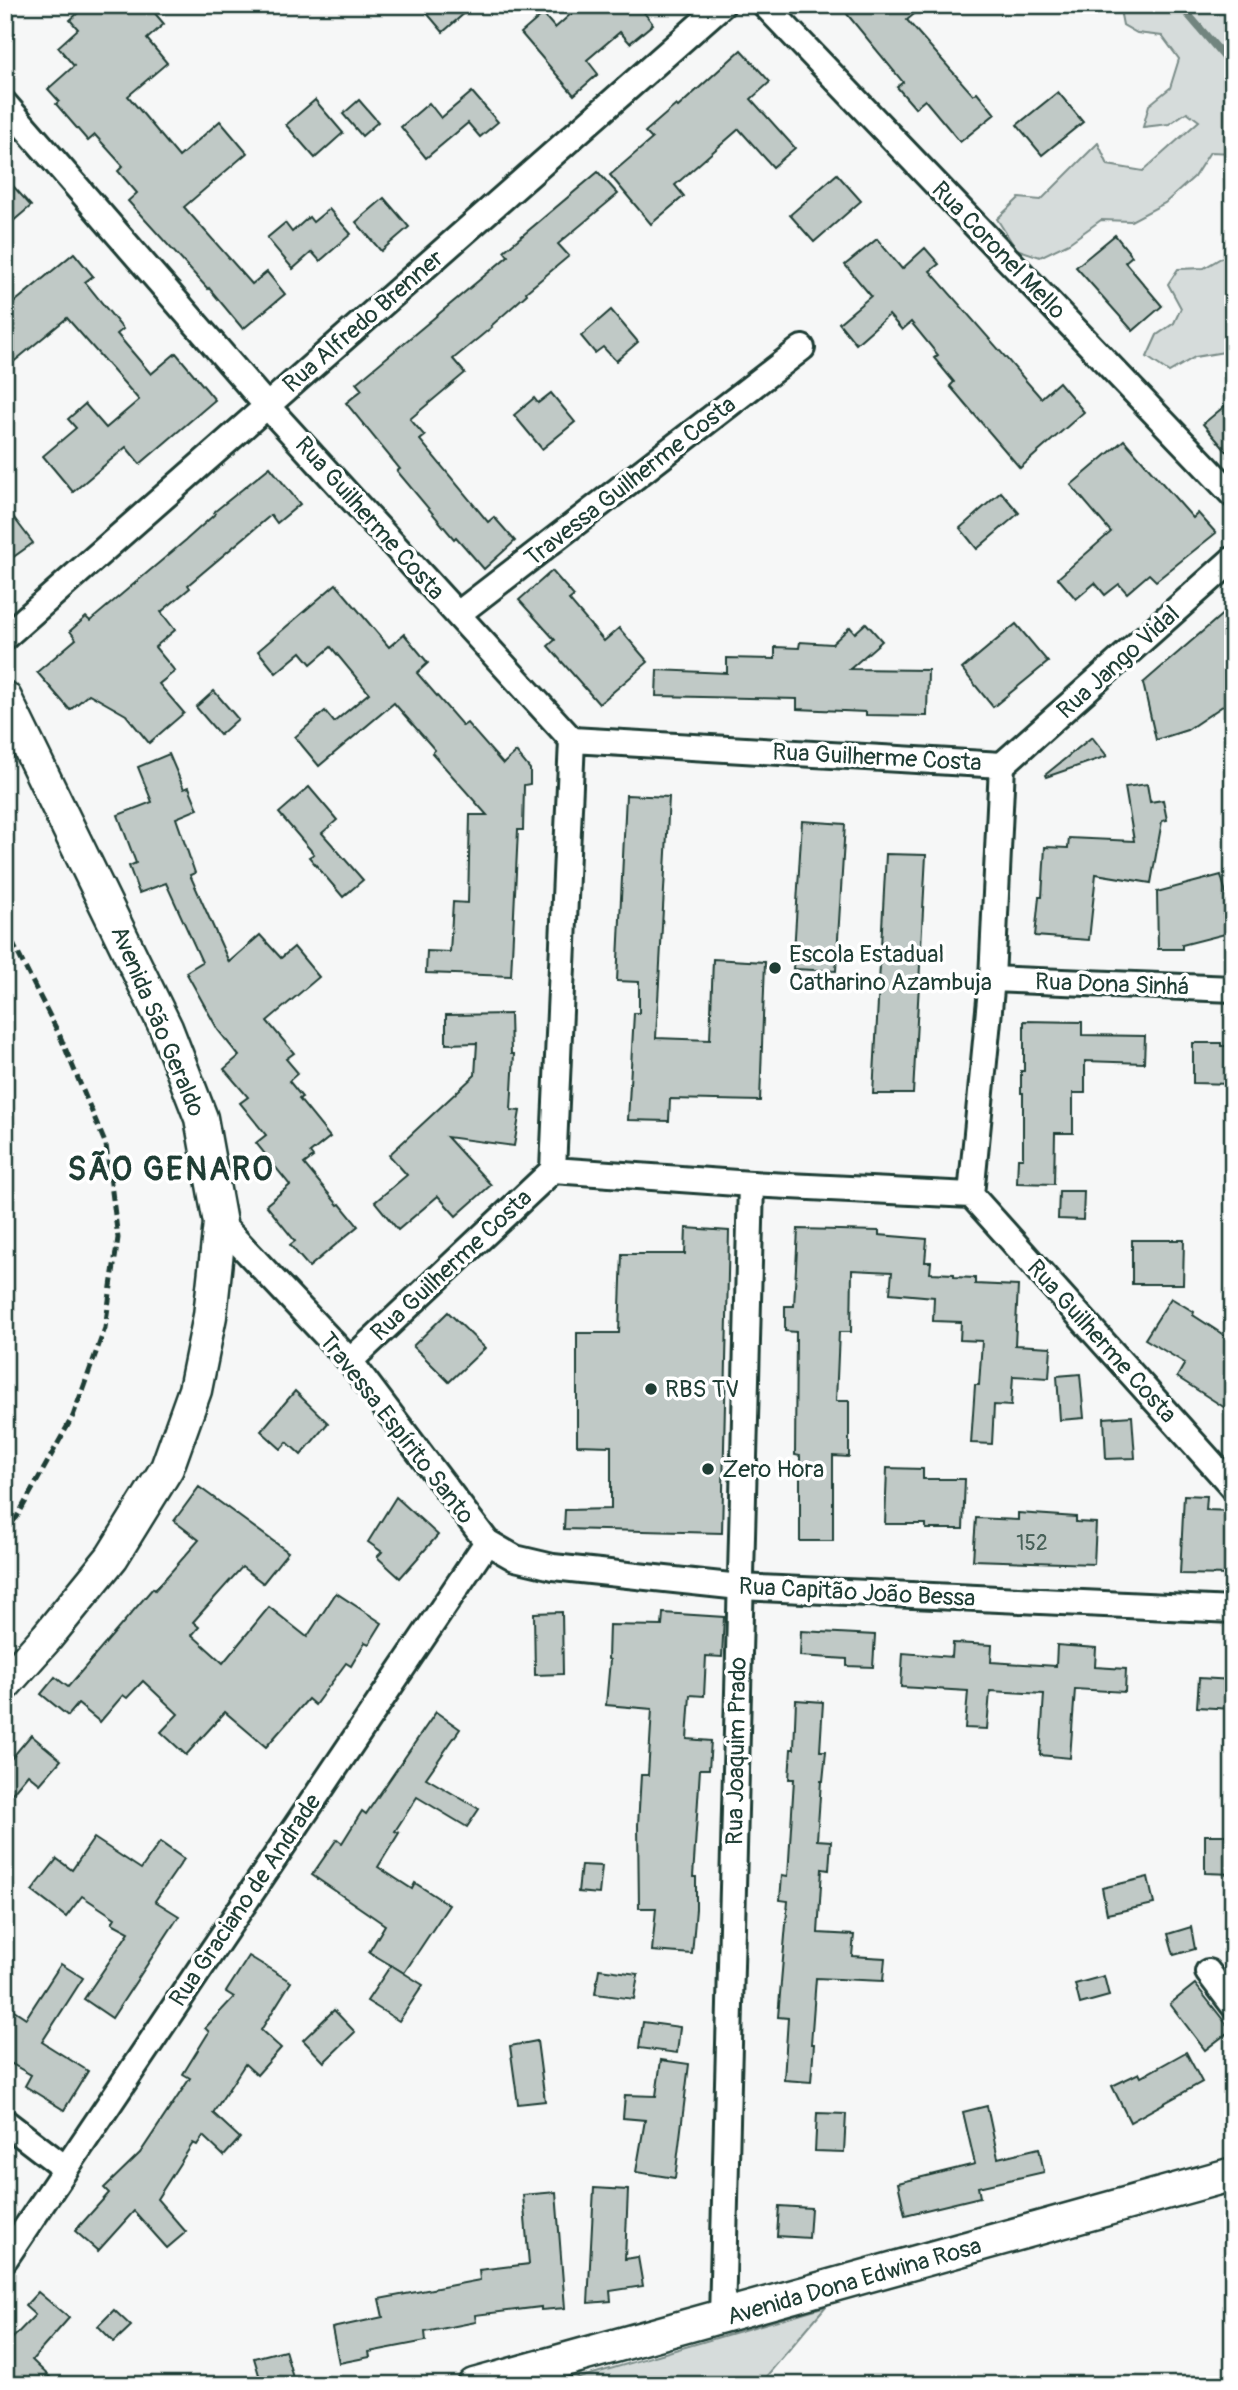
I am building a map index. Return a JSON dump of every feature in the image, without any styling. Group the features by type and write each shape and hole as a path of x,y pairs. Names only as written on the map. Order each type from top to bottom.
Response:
{"street":[{"name":"Rua Alfredo Brenner","path":"5,637 722,5"},
{"name":"Rua Coronel Mello","path":"765,5 1233,495"},
{"name":"Rua Guilherme Costa","path":"5,104 267,406 572,740 1003,765 992,979 971,1195"},
{"name":"Travessa Guilherme Costa","path":"458,614 802,348"},
{"name":"Rua Jango Vidal","path":"1003,765 1233,559"},
{"name":"Avenida São Geraldo","path":"5,698 166,1028 201,1118 219,1223 210,1317 195,1390 167,1468 113,1557 5,1684"},
{"name":"Rua Guilherme Costa","path":"349,1361 553,1170 572,740"},
{"name":"Rua Dona Sinhá","path":"992,979 1233,989"},
{"name":"Rua Guilherme Costa","path":"553,1170 751,1184 971,1195 1233,1487"},
{"name":"Rua Joaquim Prado","path":"722,2318 751,1184"},
{"name":"Travessa Espírito Santo","path":"219,1223 349,1361 487,1542"},
{"name":"Rua Capitão João Bessa","path":"487,1542 515,1559 552,1567 740,1587 1233,1610"},
{"name":"Rua Graciano de Andrade","path":"5,2259 487,1542"},
{"path":"1208,1972 1233,2005"},
{"path":"5,2122 65,2168"},
{"name":"Avenida Dona Edwina Rosa","path":"474,2385 1233,2174"}],"shaded area":[{"path":"1119,5 1233,5 1233,153 1210,152 1194,177 1165,203 1131,221 1101,220 1069,243 1040,257 1016,249 997,219 1019,198 1041,200 1098,143 1108,165 1143,171 1199,121 1187,112 1169,124 1143,127 1149,105 1170,88 1179,59 1162,36 1137,33 1123,25"},
{"path":"1233,251 1233,348 1195,357 1169,372 1147,357 1157,335 1174,323 1181,308 1168,284 1178,269 1204,268"},
{"path":"826,2306 759,2385 555,2385"}],"building":[{"path":"87,5 148,5 164,24 147,39 167,63 128,96 179,157 220,121 247,153 184,207 252,284 267,272 285,294 243,329 209,288 128,201 137,193 118,171 123,166 95,135 88,141 56,104 59,101 48,89 74,66 58,47 78,29 70,20"},
{"path":"420,5 474,5 443,32"},
{"path":"581,5 638,5 653,24 630,43 620,32 587,60 598,74 574,95 521,33 543,14 555,28"},
{"path":"857,5 925,5 907,20 973,95 977,92 995,114 960,142 925,100 915,108 897,87 903,82 847,14"},
{"path":"741,50 770,82 751,99 795,148 773,167 739,129 675,185 684,196 651,224 610,175 652,139 645,132 676,105 678,107"},
{"path":"472,92 498,122 480,137 468,123 426,158 401,127 429,103 441,118"},
{"path":"1058,92 1083,122 1042,155 1017,125"},
{"path":"315,100 343,133 315,158 286,125"},
{"path":"359,100 378,122 362,136 343,114"},
{"path":"598,172 618,194 558,244 569,256 453,359 465,373 410,419 425,436 420,440 488,522 494,517 515,541 484,569 456,537 454,539 397,471 400,469 346,403 362,390 356,383 508,256 504,251"},
{"path":"837,174 861,201 814,242 790,215"},
{"path":"5,177 31,206 5,228"},
{"path":"384,198 409,227 381,251 356,222"},
{"path":"329,209 351,234 320,261 312,252 293,269 267,238 285,223 292,232 309,217 313,222"},
{"path":"1115,235 1132,256 1125,262 1162,306 1133,331 1076,267"},
{"path":"877,239 902,269 925,248 939,264 930,271 1041,398 1059,382 1084,412 1020,468 950,386 954,382 934,358 938,355 911,322 902,330 889,315 856,344 839,323 871,296 845,265"},
{"path":"74,253 93,276 85,282 123,329 117,334 151,374 176,353 215,400 140,464 126,447 73,492 43,456 76,428 68,419 85,404 106,428 139,400 67,318 5,369 5,310"},
{"path":"611,310 638,342 616,361 603,347 595,353 581,336"},
{"path":"551,393 575,422 542,449 514,415 534,398 538,403"},
{"path":"1233,399 1233,459 1203,424"},
{"path":"1124,440 1193,518 1198,513 1216,533 1156,581 1149,574 1127,593 1119,584 1105,595 1095,583 1076,599 1058,578 1111,532 1071,485"},
{"path":"270,467 300,504 277,523 271,515 188,585 190,588 161,612 175,630 155,647 175,671 159,684 184,713 149,743 126,715 89,694 70,710 37,672 76,639 70,631 86,617 90,621 186,540 215,514 214,512"},
{"path":"1001,492 1019,513 977,549 960,528"},
{"path":"5,506 33,543 5,563"},
{"path":"552,571 574,596 569,600 604,641 619,628 648,662 599,704 548,646 555,640 519,600"},
{"path":"336,584 389,647 404,634 428,663 417,673 463,726 467,723 503,764 516,752 530,769 530,784 524,785 523,830 518,830 511,976 426,973 427,951 450,952 453,902 468,903 470,815 487,815 432,753 435,750 394,703 319,766 295,737 325,711 334,722 369,693 331,647 311,664 301,652 276,673 258,651"},
{"path":"1233,605 1233,699 1187,730 1156,740 1143,683"},
{"path":"866,623 882,641 850,669 928,670 927,716 866,715 866,712 797,709 797,699 656,696 657,670 727,673 727,658 775,659 775,647 799,648 800,642 832,644 850,627 855,633"},
{"path":"1016,624 1048,662 993,707 962,669"},
{"path":"214,691 238,719 220,735 196,707"},
{"path":"1092,737 1107,756 1046,777 1045,775"},
{"path":"169,754 184,789 189,787 198,809 176,818 195,873 190,875 229,962 260,935 281,958 294,947 319,977 267,1021 294,1053 286,1059 298,1073 289,1081 302,1097 299,1099 330,1137 310,1153 313,1157 304,1164 358,1226 309,1267 290,1245 295,1241 266,1205 290,1185 256,1143 266,1135 240,1103 248,1097 224,1069 239,1056 218,1030 186,972 202,962 166,883 139,893 129,866 136,863 118,815 152,802 138,767"},
{"path":"1147,784 1150,802 1163,800 1167,820 1162,821 1151,883 1096,874 1089,940 1035,936 1039,897 1042,897 1045,847 1068,848 1069,838 1134,841 1125,787"},
{"path":"309,787 337,820 322,833 363,880 343,897 309,857 314,854 279,813"},
{"path":"626,795 669,797 656,1038 710,1040 713,959 765,962 760,1101 670,1099 669,1121 628,1120 634,1013 639,1013 639,982 617,981"},
{"path":"802,821 845,824 836,971 793,969"},
{"path":"886,854 926,855 913,1094 873,1094"},
{"path":"1221,875 1233,919 1233,932 1182,945 1182,949 1158,949 1157,892"},
{"path":"510,1014 511,1054 514,1054 511,1110 520,1111 514,1146 447,1137 491,1185 456,1216 438,1196 398,1230 375,1202 407,1175 389,1155 475,1075 477,1043 446,1044 446,1015"},
{"path":"1024,1021 1082,1022 1082,1035 1145,1036 1144,1063 1085,1061 1085,1093 1073,1093 1073,1133 1055,1133 1054,1184 1017,1183 1018,1158 1023,1158 1021,1071 1024,1071"},
{"path":"1193,1043 1233,1046 1233,1084 1193,1083"},
{"path":"1059,1191 1084,1191 1083,1220 1058,1219"},
{"name":"RBS TV","path":"686,1228 729,1231 722,1533 564,1529 565,1510 611,1509 611,1446 577,1445 577,1333 619,1333 622,1254 685,1254"},
{"path":"798,1229 879,1231 879,1235 927,1239 925,1262 931,1262 930,1273 975,1278 975,1284 1018,1286 1015,1345 1051,1347 1049,1378 1013,1376 1011,1406 994,1405 992,1444 971,1443 975,1385 979,1385 982,1341 960,1340 961,1322 933,1321 934,1297 890,1293 892,1272 852,1270 851,1332 839,1332 836,1401 849,1401 849,1457 833,1456 833,1541 800,1541 800,1456 795,1455 796,1332 785,1331 785,1306 794,1306"},
{"path":"1132,1240 1184,1240 1183,1284 1132,1284"},
{"path":"1171,1298 1233,1341 1233,1413 1177,1377 1185,1363 1145,1339"},
{"path":"448,1312 485,1348 449,1382 413,1346"},
{"path":"1080,1374 1084,1418 1060,1420 1057,1376"},
{"path":"295,1391 328,1423 301,1455 287,1442 281,1449 261,1431"},
{"path":"1132,1416 1135,1458 1106,1459 1104,1418"},
{"path":"887,1468 923,1469 923,1479 965,1479 963,1529 926,1529 926,1524 885,1524"},
{"path":"199,1487 288,1552 263,1583 242,1567 193,1622 199,1627 192,1635 223,1663 269,1607 307,1637 336,1593 382,1623 369,1644 365,1642 351,1666 346,1663 315,1705 308,1699 266,1747 225,1712 186,1755 161,1732 178,1714 143,1681 127,1698 123,1695 100,1722 78,1704 68,1716 41,1694 55,1677 68,1687 153,1588 155,1590 199,1540 174,1521"},
{"path":"1184,1495 1207,1496 1206,1510 1233,1511 1230,1575 1180,1574"},
{"path":"396,1497 438,1535 400,1578 377,1557 382,1552 368,1542"},
{"path":"1018,1513 1076,1517 1076,1522 1096,1523 1094,1564 973,1560 976,1518 1018,1520"},
{"path":"562,1612 563,1674 535,1675 534,1613"},
{"path":"663,1613 724,1617 722,1657 706,1656 704,1696 690,1695 687,1739 711,1741 709,1769 700,1769 693,1877 696,1877 696,1909 692,1954 652,1951 656,1908 639,1908 638,1825 641,1775 648,1775 652,1709 606,1705 610,1660 609,1625 662,1626"},
{"path":"801,1631 875,1635 873,1667 847,1666 847,1659 800,1656"},
{"path":"953,1643 992,1645 991,1662 1056,1666 1057,1645 1096,1648 1095,1667 1126,1669 1125,1692 1075,1689 1070,1758 1040,1755 1044,1694 990,1691 987,1729 965,1728 968,1691 901,1687 903,1653 952,1657"},
{"path":"1199,1678 1233,1680 1233,1709 1197,1707"},
{"path":"796,1700 823,1702 820,1751 826,1751 817,1840 831,1841 829,1870 822,1869 818,1933 854,1935 852,1956 885,1958 883,1981 816,1978 811,2082 784,2080 788,2018 778,2017 788,1901 780,1900 782,1875 788,1876 794,1779 789,1779 791,1749 794,1749"},
{"path":"436,1712 460,1729 426,1778 479,1809 467,1827 417,1797 395,1831 399,1833 378,1867 412,1889 415,1883 449,1905 404,1973 369,1952 385,1925 312,1875 337,1839 342,1843 362,1811 366,1814"},
{"path":"31,1735 61,1760 40,1784 28,1774 5,1802 5,1766"},
{"path":"1205,1835 1233,1835 1232,1874 1205,1873"},
{"path":"94,1838 141,1869 160,1842 184,1859 155,1901 179,1916 112,2018 84,1999 129,1932 112,1923 115,1918 82,1896 66,1917 32,1891 57,1859 72,1870"},
{"path":"581,1865 602,1866 599,1894 578,1892"},
{"path":"1148,1877 1154,1904 1107,1914 1102,1888"},
{"path":"1191,1927 1195,1949 1174,1955 1168,1934"},
{"path":"249,1956 291,1982 261,2030 281,2048 257,2075 245,2064 213,2113 240,2138 224,2156 203,2136 197,2145 193,2143 157,2199 186,2232 167,2248 134,2211 98,2251 75,2231 109,2193 104,2188 140,2153 190,2078 183,2074 209,2032 205,2028 234,1997 226,1992"},
{"path":"61,1964 83,1978 42,2042 88,2071 64,2110 25,2086 31,2075 5,2060 5,2004 26,2018"},
{"path":"391,1965 423,1985 399,2021 367,2001"},
{"path":"599,1969 638,1974 634,1999 595,1994"},
{"path":"1104,1976 1109,1996 1080,2004 1075,1984"},
{"path":"1195,1984 1231,2030 1205,2050 1170,2004"},
{"path":"334,2010 355,2032 324,2062 303,2040"},
{"path":"643,2022 680,2027 677,2053 639,2048"},
{"path":"537,2041 545,2101 518,2104 510,2046"},
{"path":"1186,2052 1202,2082 1130,2122 1112,2086 1139,2073 1141,2077"},
{"path":"661,2060 689,2064 675,2178 636,2172 645,2120 623,2118 625,2095 656,2096"},
{"path":"987,2106 998,2158 1039,2148 1044,2172 978,2187 980,2197 905,2215 898,2183 975,2164 963,2112"},
{"path":"817,2113 846,2114 844,2152 815,2151"},
{"path":"594,2188 628,2190 625,2259 638,2257 643,2286 610,2291 611,2301 588,2303"},
{"path":"556,2192 565,2308 541,2310 541,2307 475,2315 476,2322 425,2332 426,2341 369,2352 370,2357 339,2363 332,2328 383,2317 379,2299 480,2280 479,2270 529,2264 523,2195"},
{"path":"779,2206 811,2208 809,2238 777,2236"},
{"path":"38,2292 69,2318 32,2360 58,2385 5,2385 5,2346 35,2315 25,2306"},
{"path":"114,2310 131,2326 114,2342 98,2326"},
{"path":"285,2350 295,2385 262,2385 254,2358"}],"waterway":[{"path":"1180,5 1233,67"}],"railway":[{"path":"5,928 60,1036 106,1145 118,1238 105,1328 73,1416 17,1517 5,1530"}],"place":[{"name":"Escola Estadual Catharino Azambuja","path":"775,968"},
{"name":"RBS TV","path":"651,1389"},
{"name":"Zero Hora","path":"708,1469"}],"district":[{"name":"SÃO GENARO","path":"171,1169"}]}
